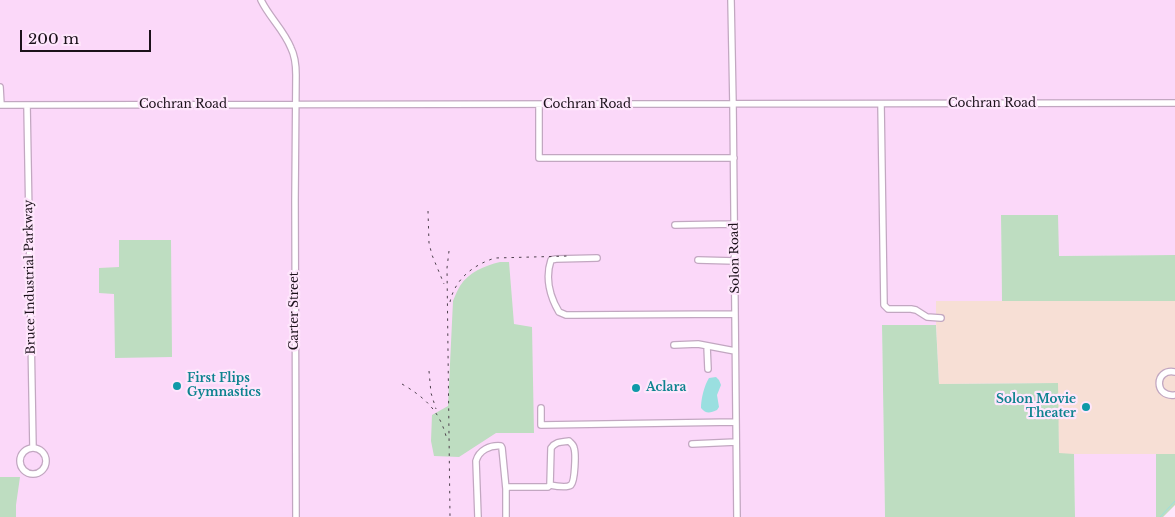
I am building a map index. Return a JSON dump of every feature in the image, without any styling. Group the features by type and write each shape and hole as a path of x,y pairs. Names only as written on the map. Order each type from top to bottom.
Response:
{"street":[{"name":"Carter Street","path":"261,0 292,49 296,76 294,200 296,517"},
{"name":"Solon Road","path":"731,0 737,517"},
{"path":"0,88 0,105"},
{"name":"Cochran Road","path":"0,105 296,106 1175,103"},
{"path":"881,104 884,305 888,309 911,309 927,317 941,318"},
{"name":"Bruce Industrial Parkway","path":"27,105 33,448"},
{"path":"539,105 540,158 734,158"},
{"path":"675,225 734,224"},
{"path":"597,258 551,260 549,286 559,312 574,316 735,314"},
{"path":"698,260 734,261"},
{"path":"674,345 698,344 735,351"},
{"path":"707,346 708,369"},
{"path":"1175,372 1165,372 1159,383 1164,393 1175,394"},
{"path":"541,408 541,425 736,422"},
{"path":"506,488 548,487 550,485 568,486 574,479 574,448 569,441 558,442 551,448 550,485"},
{"path":"692,444 736,442"},
{"path":"478,517 476,461 478,454 485,449 498,445 502,448 506,488 506,517"},
{"path":"33,448 37,448 44,454 46,462 43,470 35,474 26,472 20,460 26,450 33,448"}],"shaded area":[{"path":"0,0 1175,0 1175,255 1059,256 1001,215 1002,301 936,301 936,325 882,325 885,517 16,517 16,505 0,505"},
{"path":"1001,215 1058,215 1059,256 1175,255 1175,301 1002,301"},
{"path":"119,240 171,240 172,357 115,358 114,294 99,293 99,268 119,267"},
{"path":"500,262 509,262 514,324 532,327 534,433 496,433 459,457 434,456 431,441 432,415 448,406 453,301 460,286 472,273"},
{"path":"935,301 1175,301 1175,454 1059,454 1057,383 939,384"},
{"path":"882,325 936,325 939,384 1058,383 1059,453 1074,454 1075,517 885,517"},
{"path":"716,377 721,385 717,395 719,407 715,411 706,412 701,408 703,393 709,378"},
{"path":"1074,454 1156,454 1156,517 1075,517"},
{"path":"1156,454 1175,454 1175,505 1163,517 1156,517"},
{"path":"0,477 20,477 16,517 0,517"}],"waterway":[{"path":"1160,517 1175,501"}],"railway":[{"path":"428,211 429,243 444,284"},
{"path":"449,251 447,268 450,517"},
{"path":"450,302 456,286 466,274 487,261 495,258 569,256"},
{"path":"429,371 431,393 436,409"},
{"path":"402,384 430,405 439,419 446,436"}],"place":[{"name":"First Flips Gymnastics","path":"177,386"},
{"name":"Aclara","path":"636,388"},
{"name":"Solon Movie Theater","path":"1086,407"}]}
